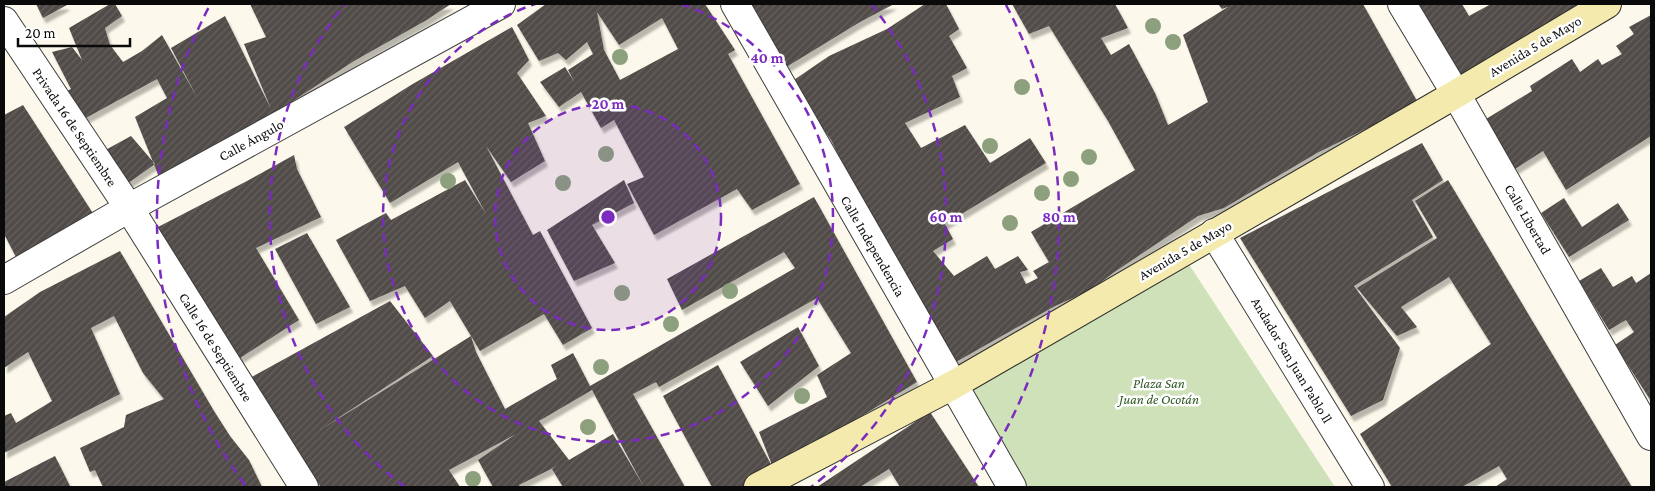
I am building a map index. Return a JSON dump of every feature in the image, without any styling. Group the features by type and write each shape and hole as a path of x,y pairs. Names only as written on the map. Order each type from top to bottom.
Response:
{"main road":[{"name":"Avenida 5 de Mayo","path":"758,487 953,385 1456,94 1607,4"}],"street":[{"name":"Calle Ángulo","path":"4,280 129,208 501,4"},
{"name":"Calle Independencia","path":"735,4 1012,487"},
{"name":"Calle Libertad","path":"1402,4 1456,94 1651,436"},
{"name":"Privada 16 de Septiembre","path":"4,21 129,208"},
{"name":"Calle 16 de Septiembre","path":"129,208 304,487"},
{"name":"Andador San Juan Pablo ll","path":"1214,233 1370,487"}],"green space":[{"name":"Plaza San Juan de Ocotán","path":"1188,263 1335,487 1028,487 972,390"}],"building":[{"path":"36,4 65,4 67,5 43,18"},
{"path":"110,4 115,4 122,16 105,28 110,45 123,62 142,51 162,35 198,99 171,48 225,16 271,109 244,44 266,37 250,4 451,4 354,61 273,114 161,182 135,117 167,98 157,79 73,125 55,97 71,89 52,52 72,47 82,60 69,28"},
{"path":"546,4 705,4 735,50 728,54 800,184 752,210 737,189 654,235 627,184 644,177 614,120 601,128 581,92 559,107 540,82 565,67 575,83 568,70 593,54 587,42 566,60 558,53 539,61 517,25","holes":["597,12 619,45 662,18 678,49 620,80 604,50"]},
{"path":"745,4 894,4 860,22 783,69"},
{"path":"925,4 946,4 959,29 949,36 967,68 952,76 960,97 905,123 921,148 965,125 990,163 1030,138 1046,163 945,224 953,239 933,251 954,276 987,256 995,269 1018,256 1028,270 1020,272 1026,284 1038,278 1033,271 1049,262 1031,232 1135,170 1108,121 1049,26 1029,34 1012,4 1115,4 1128,28 1101,38 1111,55 1129,44 1155,93 1168,125 1208,102 1183,35 1228,7 1222,9 1218,4 1363,4 1417,101 1382,121 1317,153 1224,208 1198,216 1091,290 1055,306 956,362 854,187 831,140 791,82 829,56 887,29"},
{"path":"1418,4 1462,4 1469,16 1491,4 1580,4 1460,75"},
{"path":"1651,15 1651,136 1566,190 1543,151 1515,169 1486,119 1532,91 1530,86 1572,59 1580,72 1598,59 1602,65 1622,54 1616,46 1634,34 1629,27"},
{"path":"512,27 529,60 517,73 546,116 528,123 545,161 511,182 486,146 533,235 540,231 592,328 563,345 544,314 480,351 450,301 425,318 405,286 370,301 336,240 386,213 391,220 465,180 486,214 458,162 390,203 344,127 411,85"},
{"path":"23,105 96,218 17,259 4,234 4,115"},
{"path":"131,136 155,164 117,191 100,153"},
{"path":"1422,143 1443,180 1412,200 1433,237 1354,286 1400,348 1383,400 1351,416 1240,238"},
{"path":"294,155 297,169 321,217 256,248 299,320 237,360 158,227"},
{"path":"624,180 634,203 592,225 615,263 574,281 547,230"},
{"path":"1448,180 1632,487 1495,487 1507,479 1499,466 1462,487 1392,487 1360,434 1491,344 1449,277 1401,307 1417,327 1397,336 1357,288 1437,238 1415,201"},
{"path":"814,197 917,382 774,470 759,432 827,397 817,375 851,353 817,298 659,387 656,382 633,394 685,487 644,487 563,487 552,469 559,465 519,485 520,487 493,487 478,460 516,434 449,470 460,487 321,487 291,448 248,379 390,301 433,356 320,430 471,336 476,352 505,409 557,379 551,365 573,353 590,386 795,268 784,252 682,310 667,279","holes":["592,390 644,487 613,434 569,460 539,421"]},
{"path":"1564,198 1582,227 1618,203 1629,220 1569,257 1541,213"},
{"path":"307,233 350,307 316,324 275,249"},
{"path":"120,251 214,411 230,436 249,460 262,487 103,487 95,470 90,472 80,448 124,427 126,415 164,399 143,373 114,316 91,328 120,394 4,453 4,416 11,413 16,423 52,401 28,352 4,368 4,317 40,292"},
{"path":"1601,268 1613,287 1632,276 1636,283 1651,273 1651,401 1615,345 1634,332 1626,320 1609,330 1579,281"},
{"path":"798,327 819,366 768,406 740,362"},
{"path":"718,365 774,470 743,487 712,487 663,396"},
{"path":"930,412 979,487 900,487 889,469 860,487 817,487"},
{"path":"55,456 70,486 4,487 4,482"}]}
